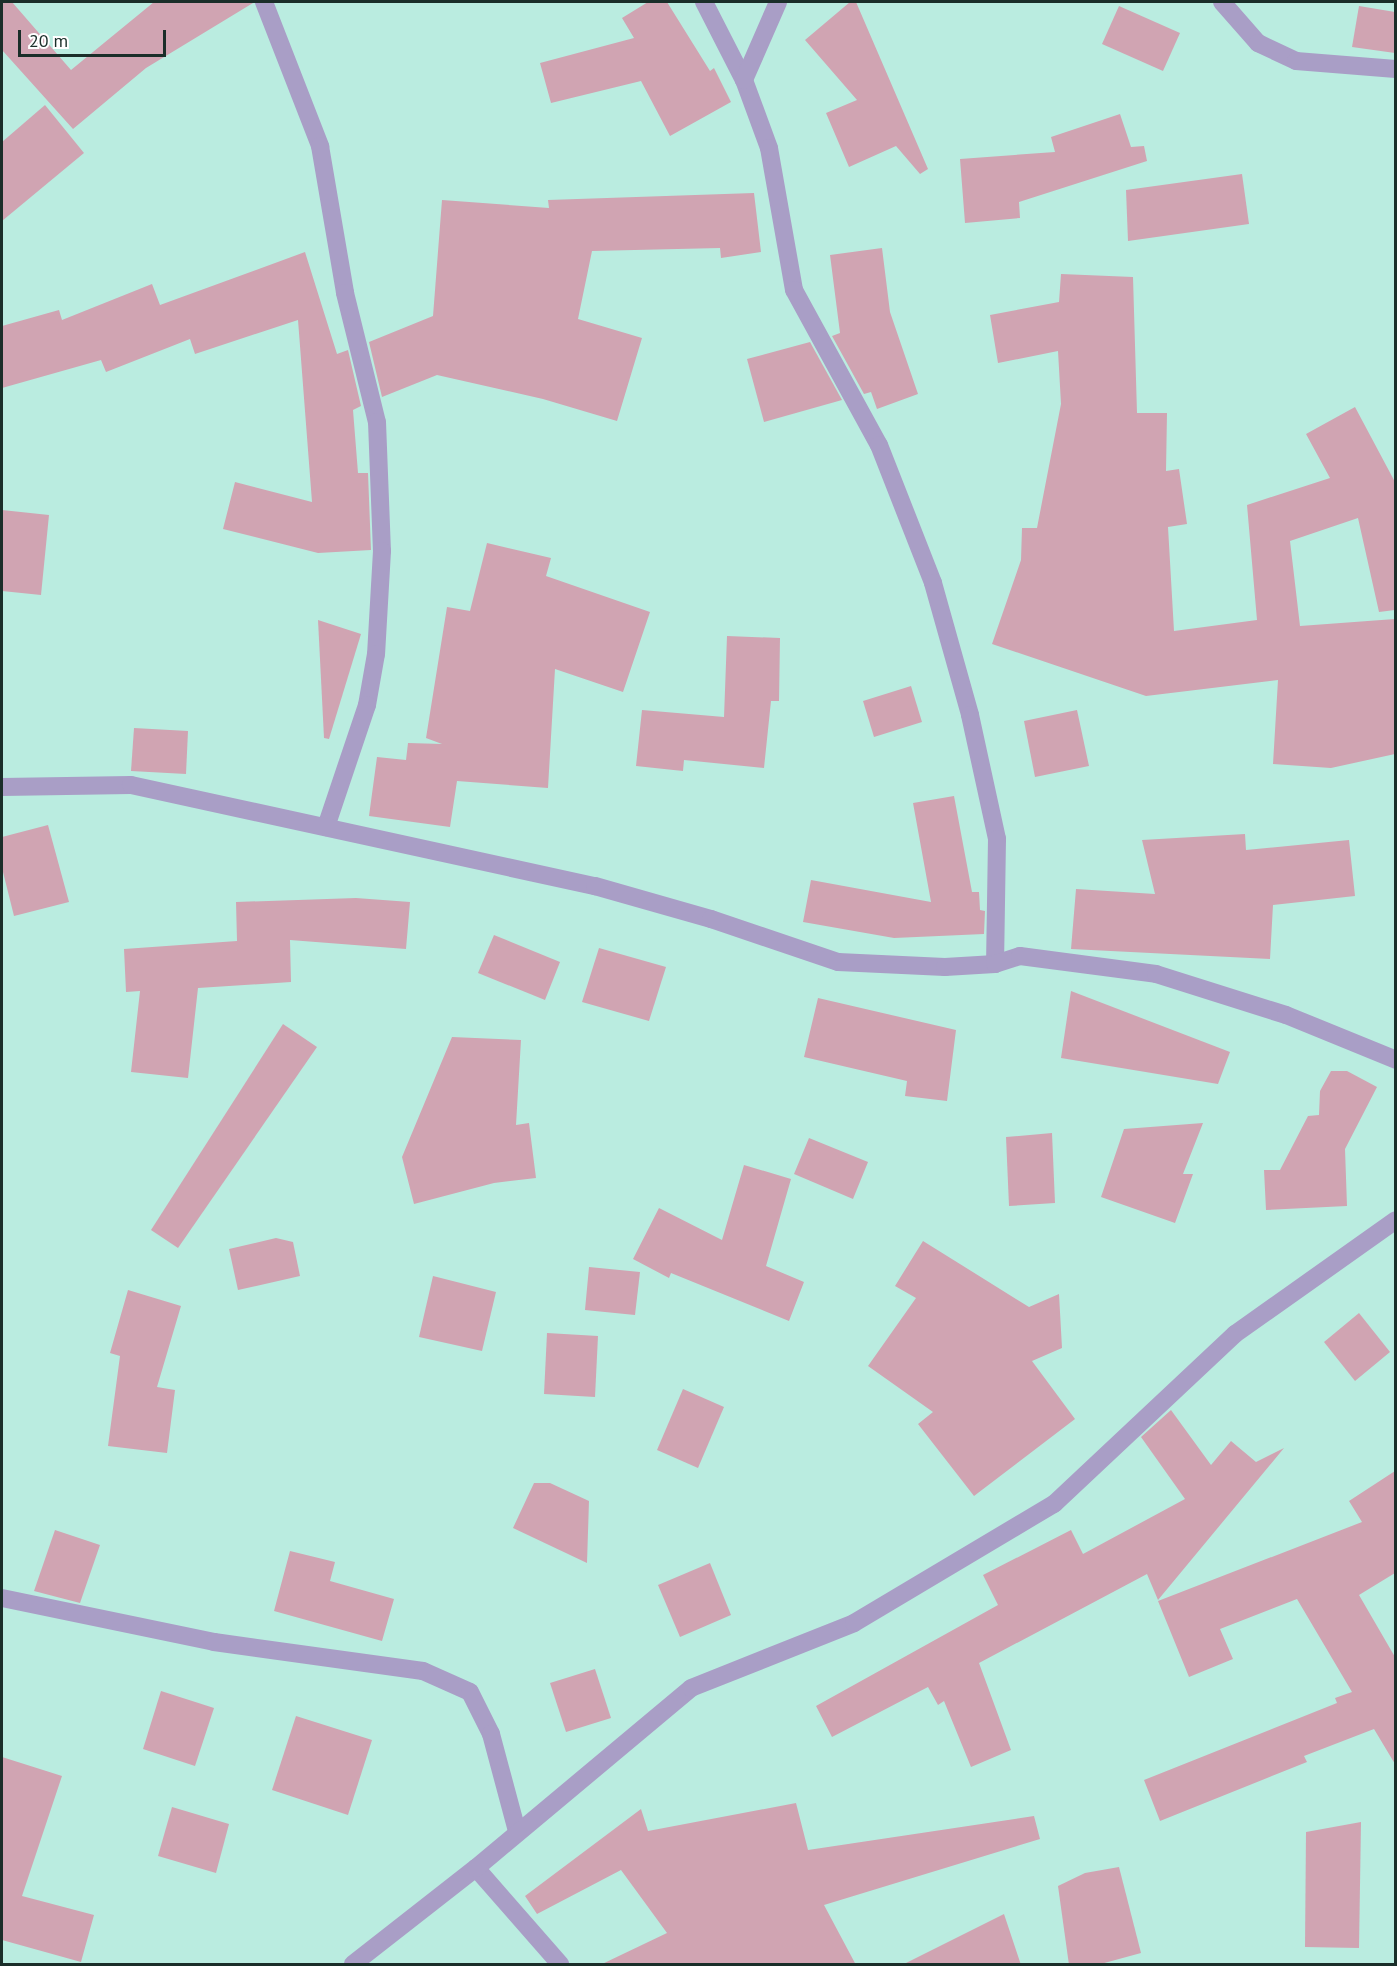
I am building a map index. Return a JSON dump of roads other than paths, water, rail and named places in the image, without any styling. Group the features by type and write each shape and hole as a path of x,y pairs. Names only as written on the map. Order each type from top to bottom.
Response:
{"street":[{"path":"264,2 320,146 345,293 377,422 382,552 376,654 368,705 326,827"},
{"path":"704,2 744,80 769,148 794,290 879,445 933,583 970,715 997,839 995,964"},
{"path":"744,80 778,2"},
{"path":"1222,2 1258,43 1296,61 1395,69"},
{"path":"2,787 131,785 595,886 711,919 838,962 945,967 995,964 1020,956 1156,974 1286,1014 1395,1060"},
{"path":"354,1965 476,1868 517,1831 691,1688 854,1623 1054,1504 1235,1334 1395,1220"},
{"path":"2,1598 214,1642 423,1671 470,1692 491,1734 517,1831"},
{"path":"476,1868 560,1965"}]}
